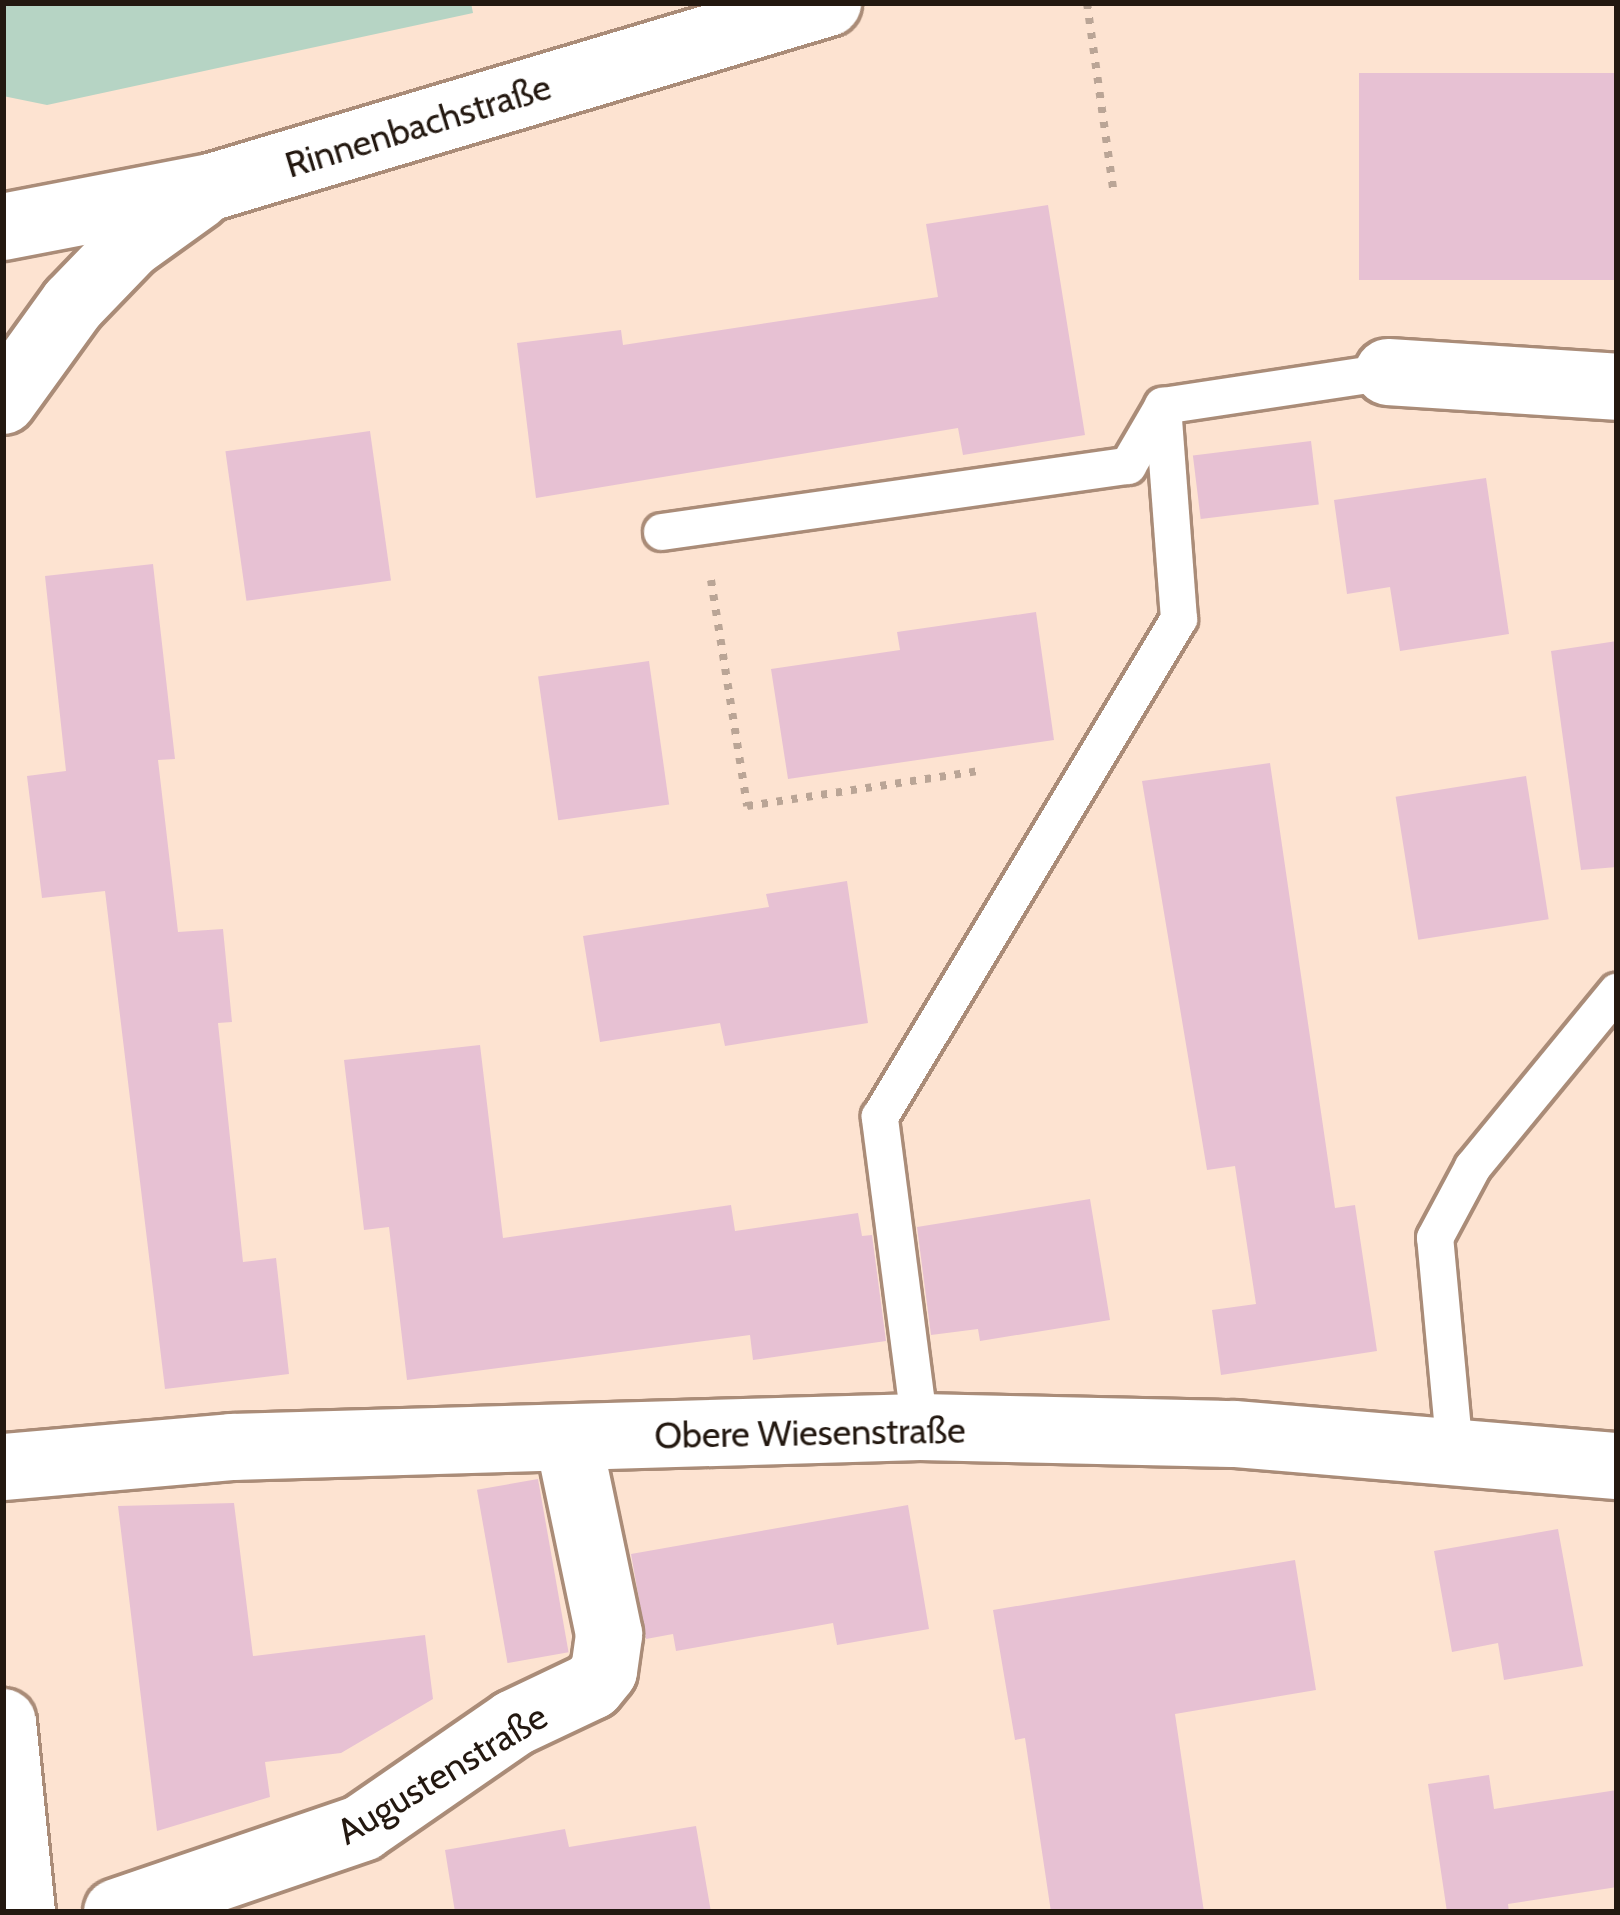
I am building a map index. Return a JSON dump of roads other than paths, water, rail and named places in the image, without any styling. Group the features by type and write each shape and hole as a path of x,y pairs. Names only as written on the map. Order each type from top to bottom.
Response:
{"street":[{"name":"Rinnenbachstraße","path":"3,226 211,187 828,3"},
{"path":"3,400 116,260 211,187"},
{"path":"1388,372 1617,387"},
{"name":"Obere Wiesenstraße","path":"3,1467 232,1447 569,1442 920,1427 1234,1434 1617,1466"},
{"name":"Augustenstraße","path":"117,1912 362,1828 514,1723 592,1686 604,1671 609,1634 569,1442"},
{"path":"3,1723 22,1912"}],"lane":[{"path":"1163,406 1388,372"},
{"path":"662,532 1128,466 1163,406"},
{"path":"920,1427 880,1117 1180,619 1163,406"},
{"path":"1455,1453 1435,1238 1473,1167 1617,992"}]}
